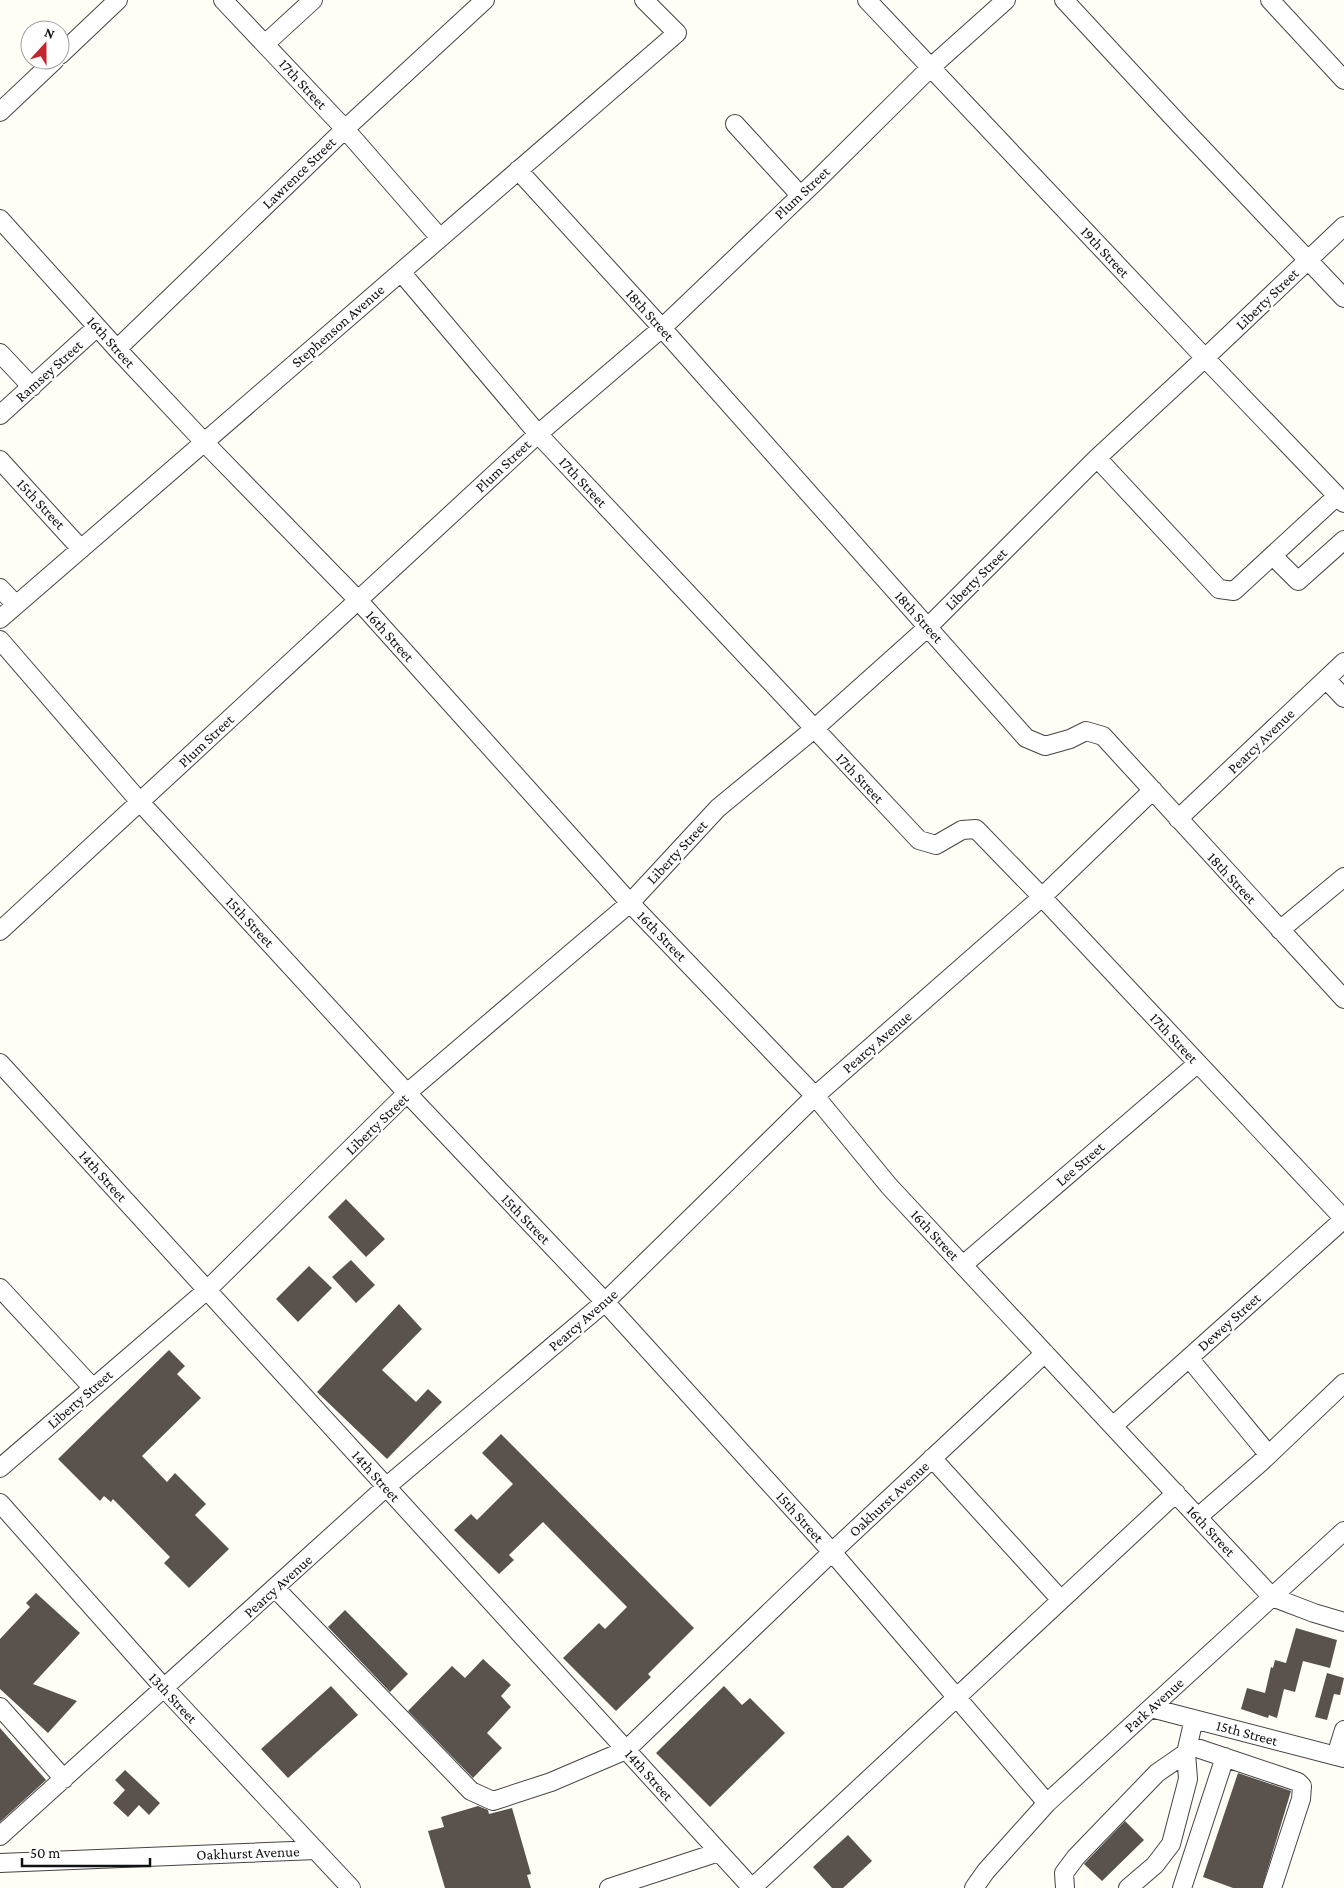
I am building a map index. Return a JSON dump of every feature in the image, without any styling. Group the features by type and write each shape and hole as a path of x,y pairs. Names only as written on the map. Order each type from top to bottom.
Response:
{"street":[{"path":"70,46 118,0"},
{"name":"17th Street","path":"223,0 345,129 440,238"},
{"path":"265,44 313,0"},
{"name":"Lawrence Street","path":"116,349 345,129 485,0"},
{"name":"Stephenson Avenue","path":"0,619 677,33 644,0"},
{"name":"19th Street","path":"867,0 1341,499"},
{"name":"Plum Street","path":"0,930 538,434 662,328 930,68 1006,0"},
{"path":"1064,0 1178,124 1344,298"},
{"path":"1270,0 1344,80"},
{"path":"0,112 44,70"},
{"path":"735,124 800,195"},
{"name":"18th Street","path":"518,170 662,328 1026,738 1045,746 1070,739 1086,731 1103,736 1344,999"},
{"name":"16th Street","path":"0,220 116,349 358,600 630,903 815,1096 889,1186 1272,1597 1344,1622"},
{"name":"Liberty Street","path":"0,1468 207,1290 407,1094 630,903 718,808 814,729 928,627 1097,458 1344,226"},
{"name":"17th Street","path":"401,272 538,434 919,840 936,845 962,830 976,829 1344,1219"},
{"name":"Ramsey Street","path":"0,416 97,327"},
{"path":"0,353 32,386"},
{"path":"1097,458 1219,589 1234,591 1341,499"},
{"name":"15th Street","path":"0,460 81,548"},
{"path":"1273,556 1298,581 1344,540"},
{"path":"0,588 16,605"},
{"name":"15th Street","path":"0,640 140,802 407,1094 605,1302 832,1552 1047,1803"},
{"name":"Pearcy Avenue","path":"1178,819 1344,662"},
{"path":"1326,679 1344,698"},
{"name":"Pearcy Avenue","path":"0,1836 386,1487 605,1302 815,1096 1042,897 1153,790"},
{"path":"1280,930 1344,876"},
{"name":"14th Street","path":"0,1063 752,1888"},
{"name":"Lee Street","path":"963,1265 1198,1063"},
{"name":"Dewey Street","path":"1113,1426 1344,1219"},
{"path":"0,1288 92,1388"},
{"name":"Oakhurst Avenue","path":"626,1750 832,1552 1045,1353"},
{"path":"1189,1358 1268,1454"},
{"path":"1198,1517 1344,1382"},
{"path":"932,1458 1061,1600"},
{"path":"752,1888 1176,1493"},
{"name":"13th Street","path":"0,1503 164,1689 351,1888"},
{"name":"Park Avenue","path":"974,1888 986,1871 1047,1803 1344,1531"},
{"path":"275,1588 471,1791 493,1801 550,1782 626,1750"},
{"path":"0,1707 64,1778"},
{"name":"15th Street","path":"1151,1708 1340,1757"},
{"path":"1128,1888 1155,1865 1171,1844 1188,1779 1187,1749 1194,1719"},
{"path":"1340,1757 1344,1730"},
{"path":"1187,1749 1225,1757 1298,1782 1302,1786 1301,1799 1272,1888"},
{"path":"1065,1888 1064,1873 1076,1857 1157,1773 1187,1749"},
{"path":"1182,1888 1225,1757"},
{"name":"Oakhurst Avenue","path":"0,1863 316,1850"},
{"path":"610,1888 719,1852"}],"building":[{"path":"346,1199 385,1239 366,1257 328,1217"},
{"path":"351,1260 375,1285 356,1303 332,1277"},
{"path":"309,1266 332,1288 298,1322 276,1299"},
{"path":"399,1304 422,1329 382,1370 416,1402 428,1389 442,1402 387,1459 317,1392"},
{"path":"169,1350 185,1366 177,1374 201,1398 142,1456 167,1482 175,1473 206,1504 195,1515 229,1549 189,1588 164,1563 170,1557 113,1499 111,1502 104,1496 100,1501 58,1459"},
{"path":"501,1434 694,1628 648,1674 651,1677 616,1711 563,1658 599,1623 605,1629 627,1607 543,1522 509,1555 514,1560 499,1574 454,1530 471,1514 477,1520 513,1484 482,1453"},
{"path":"36,1593 80,1633 33,1684 77,1701 48,1733 0,1689 0,1639 30,1607 26,1603"},
{"path":"345,1610 408,1674 390,1692 328,1627"},
{"path":"1296,1628 1337,1640 1330,1668 1303,1661 1295,1692 1284,1689 1277,1718 1269,1715 1268,1718 1241,1709 1247,1688 1265,1693 1271,1667 1273,1668 1275,1660 1286,1663"},
{"path":"483,1659 511,1685 501,1696 511,1707 487,1733 502,1748 473,1778 408,1711 452,1666 465,1678"},
{"path":"1327,1673 1344,1678 1340,1695 1334,1694 1327,1720 1315,1717"},
{"path":"331,1686 358,1715 288,1778 261,1749"},
{"path":"724,1686 742,1705 750,1698 785,1733 710,1807 656,1753"},
{"path":"0,1728 46,1780 0,1822"},
{"path":"125,1770 160,1803 149,1815 139,1805 128,1817 113,1803 125,1790 115,1780"},
{"path":"1238,1773 1291,1791 1262,1888 1233,1888 1203,1877"},
{"path":"478,1806 488,1810 489,1814 512,1808 531,1874 527,1875 531,1888 445,1888 428,1831 444,1827 441,1817"},
{"path":"1125,1821 1144,1840 1102,1881 1084,1864"},
{"path":"848,1835 872,1861 843,1888 832,1888 813,1867"}]}
